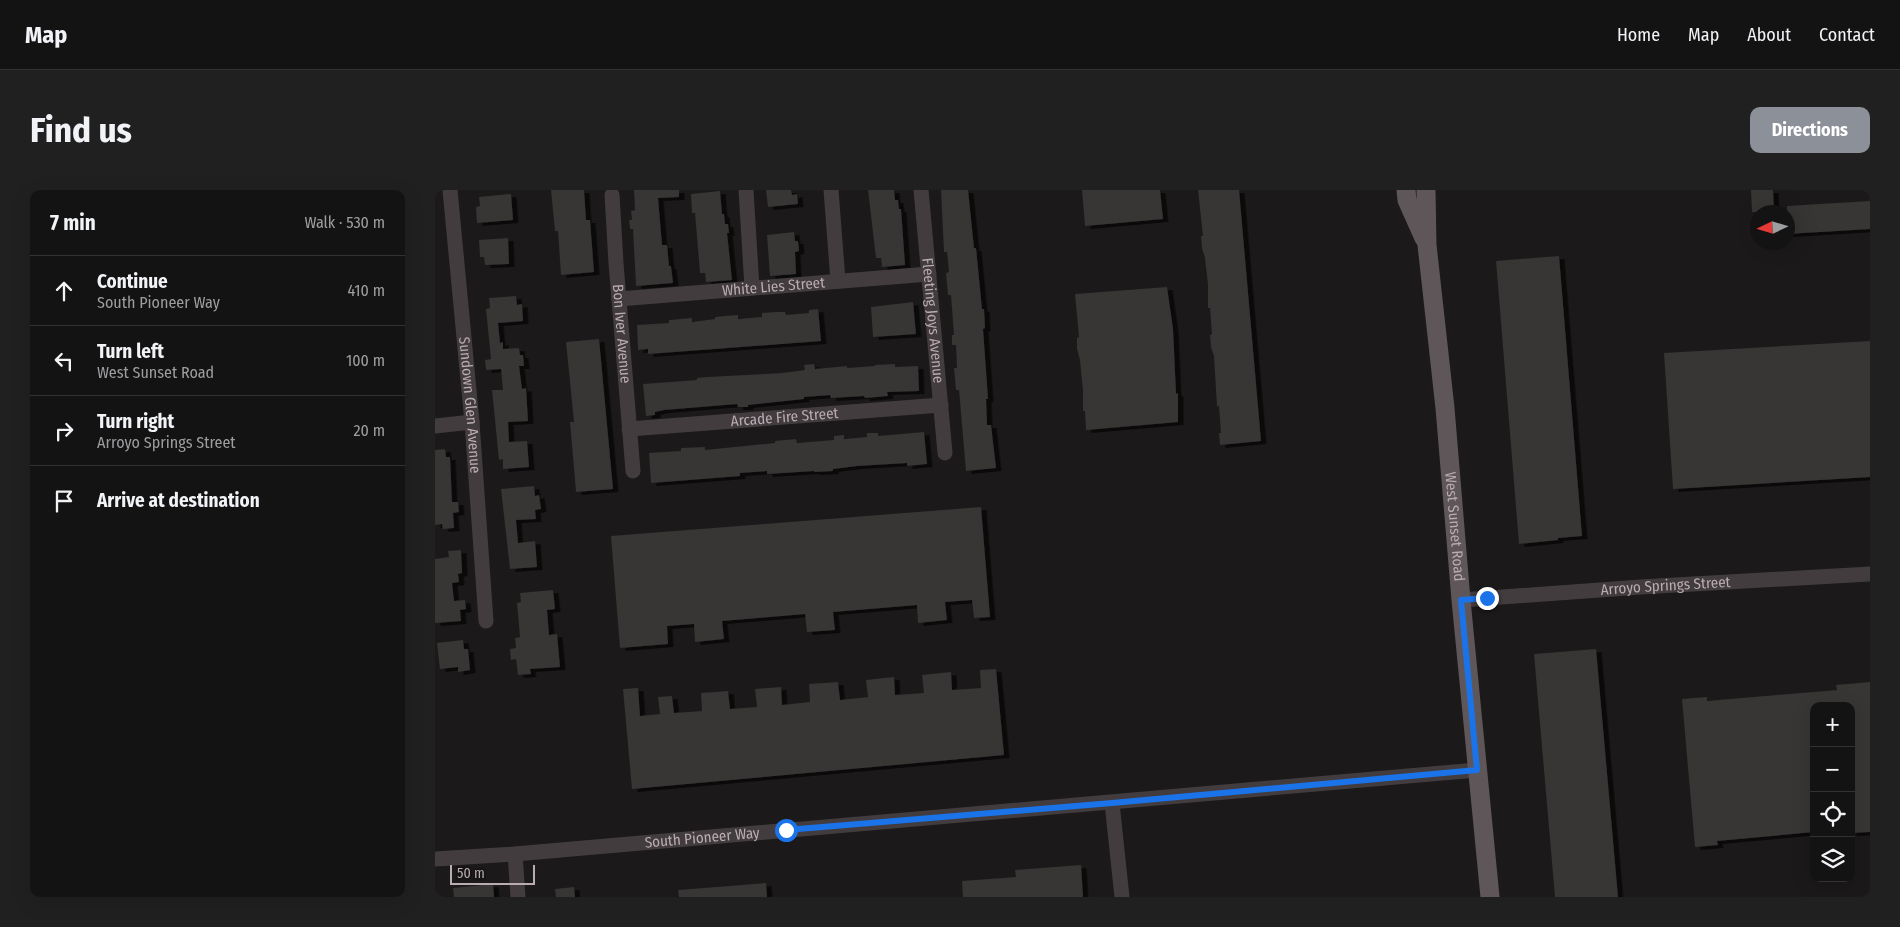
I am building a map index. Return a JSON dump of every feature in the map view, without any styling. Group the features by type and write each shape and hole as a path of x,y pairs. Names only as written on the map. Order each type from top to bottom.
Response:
{"main road":[{"name":"West Sunset Road","path":"1406,190 1407,200 1427,245"},
{"name":"West Sunset Road","path":"1426,190 1427,245 1445,408 1461,600 1490,897"}],"street":[{"name":"Sundown Glen Avenue","path":"450,190 472,422 486,621"},
{"path":"746,190 752,288"},
{"path":"831,190 838,282"},
{"name":"Fleeting Joys Avenue","path":"921,190 945,452"},
{"name":"Bon Iver Avenue","path":"612,195 633,471"},
{"name":"White Lies Street","path":"619,299 929,274"},
{"name":"Arcade Fire Street","path":"629,429 941,405"},
{"path":"435,426 472,422"},
{"name":"Arroyo Springs Street","path":"1461,600 1631,587 1870,574"},
{"name":"South Pioneer Way","path":"435,859 515,854 1477,770"},
{"path":"1112,803 1122,897"},
{"path":"515,854 518,897"}],"building":[{"path":"551,190 584,190 586,220 590,220 594,272 561,275 558,231 555,231"},
{"path":"634,190 679,190 679,197 658,198 662,245 667,245 673,283 636,286 633,229 630,229 629,220 632,220 631,211 635,210"},
{"path":"766,190 791,190 792,195 797,194 798,204 768,207"},
{"path":"868,190 894,190 895,200 898,200 899,209 901,209 905,265 882,267 881,258 876,258"},
{"path":"941,190 968,190 982,309 984,309 985,328 983,329 988,399 986,399 987,425 991,425 996,468 966,471 959,390 956,390 954,368 957,368 956,345 952,345 952,335 954,335 951,295 948,295 946,273 949,272 947,252 944,252"},
{"path":"1082,190 1160,190 1163,219 1085,226"},
{"path":"1198,190 1239,190 1261,441 1220,445 1219,406 1217,406 1214,356 1211,347 1210,308 1208,308 1208,285 1202,248 1201,236 1203,236"},
{"path":"1751,190 1773,190 1774,205 1752,205"},
{"path":"720,191 722,214 724,214 725,224 728,224 729,233 727,233 732,280 706,282 705,273 700,273 695,213 692,213 691,194"},
{"path":"511,194 513,220 477,223 476,207 480,206 479,197"},
{"path":"1870,201 1870,229 1795,234 1795,206"},
{"path":"794,232 795,241 798,241 799,251 795,252 796,274 770,276 767,235"},
{"path":"508,238 509,264 485,265 484,257 480,257 479,240"},
{"path":"1559,256 1582,536 1519,544 1496,261"},
{"path":"1167,287 1173,329 1176,394 1178,393 1178,422 1086,430 1080,360 1077,349 1077,338 1079,337 1075,294"},
{"path":"516,296 517,305 522,304 523,321 498,323 500,343 503,342 503,349 519,348 520,355 523,355 524,366 519,366 522,389 526,388 528,421 508,422 509,442 527,441 529,467 503,469 503,459 499,460 492,390 503,390 501,369 486,370 485,360 491,359 486,309 490,308 489,298"},
{"path":"913,302 916,334 873,337 871,307"},
{"path":"818,309 821,341 648,354 648,349 638,350 637,325 669,323 669,320 692,318 692,322 738,315 738,319 762,317 762,313 776,312 785,312 786,315 809,313 809,310"},
{"path":"599,339 613,489 576,492 570,422 574,422 566,342"},
{"path":"1870,341 1870,477 1673,489 1664,353"},
{"path":"814,364 815,369 895,364 895,367 918,366 919,391 887,392 888,396 865,398 864,396 831,398 830,395 804,397 804,399 748,405 748,407 738,407 737,404 664,410 655,412 655,415 646,416 643,384 697,380 697,378 708,377 782,373 805,370 804,365"},
{"path":"924,432 927,464 907,466 907,463 857,466 833,469 833,471 814,472 767,474 767,471 740,473 740,476 651,483 649,453 681,451 681,448 705,447 705,450 796,439 797,443 834,440 834,436 844,435 844,439 867,437 867,433 878,433 878,436"},
{"path":"445,449 446,457 450,457 452,502 458,502 459,512 453,513 454,528 443,529 442,524 435,525 435,450"},
{"path":"534,486 535,496 539,495 541,509 535,510 536,519 516,520 518,543 535,541 537,567 510,569 501,489"},
{"path":"981,507 990,617 974,618 972,600 945,602 947,620 918,623 917,605 833,612 835,630 807,632 805,614 722,621 724,639 695,642 694,624 667,626 668,644 620,648 611,536"},
{"path":"461,550 462,573 458,574 459,582 452,583 454,601 465,600 466,609 460,610 461,621 435,623 435,559 449,557 448,551"},
{"path":"553,590 555,609 547,610 549,635 557,634 560,667 530,669 531,674 518,675 516,659 511,660 510,649 516,648 515,638 520,637 517,603 521,602 520,593"},
{"path":"463,640 464,649 468,649 470,670 458,672 458,667 440,669 437,643"},
{"path":"1596,649 1618,897 1555,897 1534,654"},
{"path":"996,669 1004,755 632,789 623,689 638,688 640,716 660,714 658,697 672,696 674,713 702,711 701,693 728,691 730,709 757,707 755,689 781,687 782,705 810,702 809,684 838,682 840,700 868,697 866,680 894,677 895,695 924,693 922,675 951,672 952,690 981,688 980,670"},
{"path":"1870,682 1870,832 1855,833 1855,702 1810,702 1810,832 1717,841 1718,845 1695,847 1682,699 1707,697 1707,701 1837,690 1836,685"},
{"path":"1081,865 1083,897 963,897 962,881 1016,877 1015,870"},
{"path":"766,883 767,897 679,897 678,890"},
{"path":"493,884 494,897 454,897 453,888"},
{"path":"574,887 575,897 556,897 555,889"}],"route":[{"path":"786,830 1477,770 1461,600 1487,598"}]}
